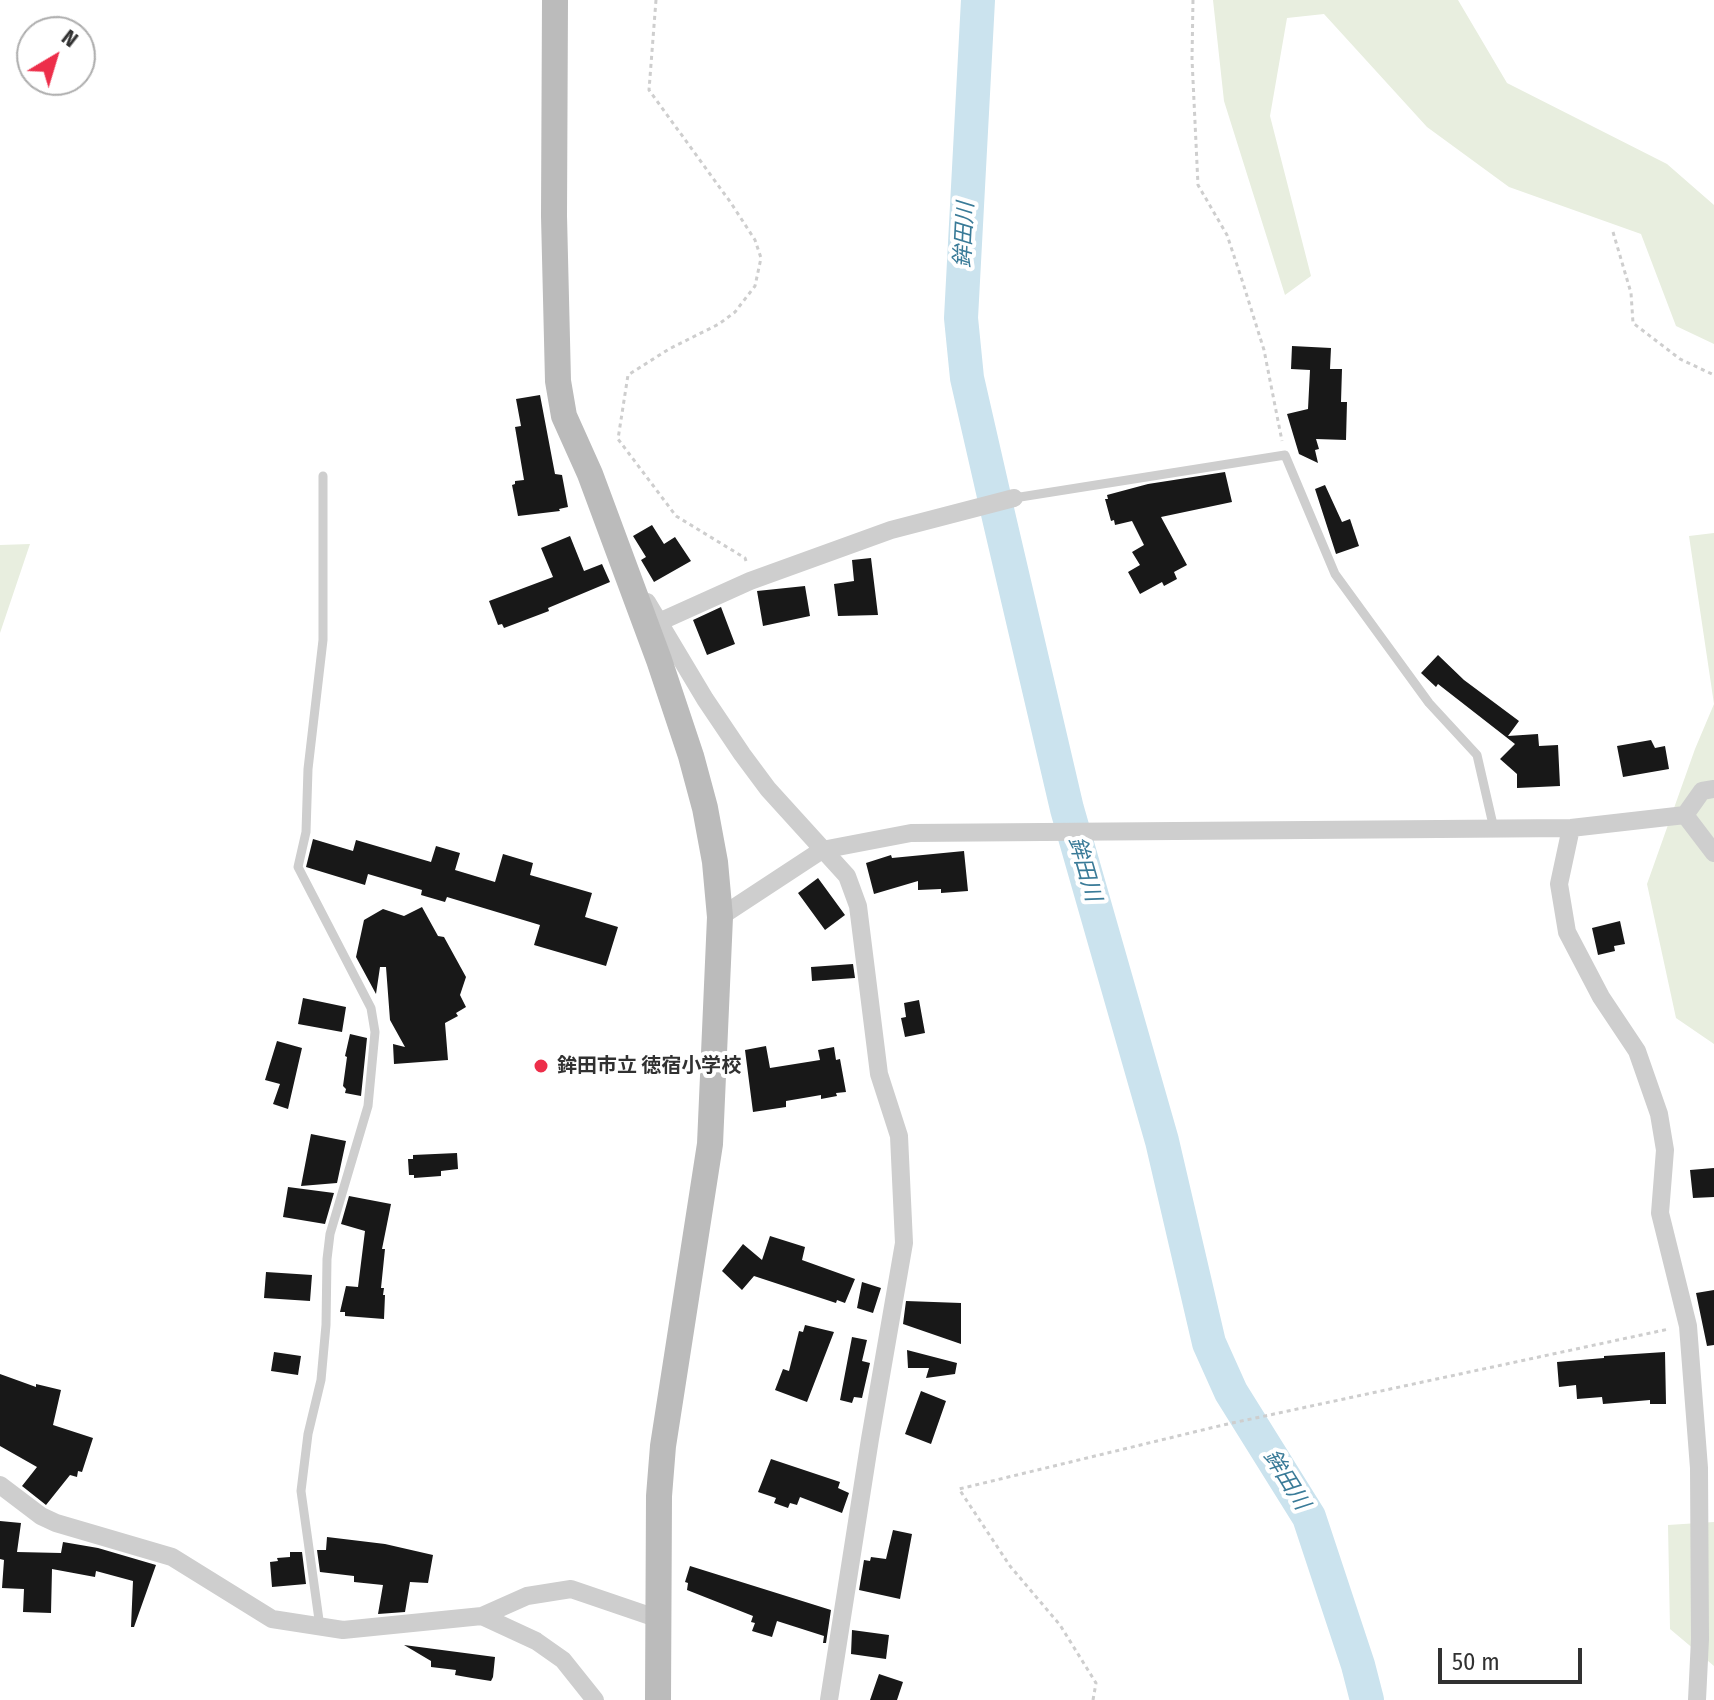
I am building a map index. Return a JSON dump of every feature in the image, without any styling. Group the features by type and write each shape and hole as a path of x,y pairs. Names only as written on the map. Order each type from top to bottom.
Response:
{"street":[{"path":"555,0 554,216 558,381 564,416 590,474 659,660 698,782 715,862 720,917 710,1144 663,1446 657,1545 658,1700"},
{"path":"659,622 750,581 891,530 1014,498"},
{"path":"624,567 742,754 768,789 847,876 858,906 879,1074 899,1136 904,1243 829,1700"},
{"path":"720,917 822,850 911,833 1571,828 1685,815 1702,791 1714,789"},
{"path":"1685,815 1714,853"},
{"path":"1571,828 1559,884 1567,932 1601,997 1637,1051 1659,1114 1665,1150 1660,1213 1688,1326 1701,1515 1697,1700"},
{"path":"0,1485 41,1516 172,1557 272,1619 343,1630 482,1616 527,1596 571,1589 659,1619"},
{"path":"482,1616 536,1641 563,1660 595,1700"}],"lane":[{"path":"1014,498 1285,455 1335,574 1429,703 1477,755 1494,829"},
{"path":"320,1627 301,1491 308,1434 321,1380 330,1234 368,1106 375,1032 371,1008 298,867 306,832 308,769 323,640 323,476"}],"path":[{"path":"656,0 649,90 731,203 755,240 761,258 755,286 735,312 628,375 618,439 676,516 745,558 750,581"},
{"path":"1193,0 1192,59 1198,185 1227,235 1242,280 1264,350 1285,455"},
{"path":"1613,232 1631,293 1633,323 1680,359 1714,375"},
{"path":"1093,1700 1096,1683 1060,1625 1010,1566 959,1489 1223,1425 1688,1326"}],"green space":[{"path":"1213,0 1458,0 1507,83 1667,164 1714,205 1714,344 1676,326 1641,234 1509,187 1427,127 1324,14 1287,18 1270,116 1311,276 1285,295 1224,101"},
{"path":"1714,533 1714,704 1689,536"},
{"path":"30,544 0,633 0,545"},
{"path":"1714,704 1714,1044 1676,1018 1647,884"},
{"path":"1714,1522 1714,1666 1670,1629 1668,1525"}],"building":[{"path":"1292,346 1331,348 1330,369 1342,369 1341,402 1347,402 1346,440 1316,439 1318,463 1299,454 1287,414 1308,409 1310,370 1291,369"},
{"path":"540,395 555,474 562,475 568,507 560,511 518,516 512,485 515,481 524,480 515,427 521,426 516,399"},
{"path":"1225,472 1232,502 1161,517 1187,565 1174,572 1177,579 1164,586 1162,582 1140,594 1128,572 1140,565 1132,552 1144,545 1132,521 1115,525 1114,520 1111,521 1105,499 1108,499 1107,495 1148,484"},
{"path":"1325,485 1342,522 1350,519 1359,546 1336,554 1315,489"},
{"path":"652,525 664,544 675,537 691,561 654,582 641,560 646,557 633,536"},
{"path":"570,536 584,571 602,564 610,582 548,608 549,611 504,628 502,624 498,625 489,601 553,577 541,548"},
{"path":"871,558 878,615 838,616 834,584 854,581 852,560"},
{"path":"805,586 810,616 763,626 757,591"},
{"path":"721,607 735,644 707,655 693,620"},
{"path":"1438,655 1464,680 1519,721 1508,736 1538,734 1539,746 1558,745 1560,786 1517,788 1517,774 1500,759 1515,744 1421,673"},
{"path":"1651,740 1655,748 1665,746 1669,769 1623,777 1617,746"},
{"path":"313,839 353,851 356,840 431,862 436,846 460,853 455,870 495,882 503,854 533,863 530,875 592,893 585,917 618,927 606,966 534,945 540,925 447,897 445,902 421,895 422,890 368,874 365,885 306,867"},
{"path":"964,851 968,891 941,893 941,889 918,890 918,881 874,894 866,863 891,855 892,858"},
{"path":"818,878 845,915 825,930 798,893"},
{"path":"422,907 438,936 444,937 466,977 460,995 466,1007 445,1023 448,1060 394,1064 393,1044 405,1047 390,1020 386,967 380,967 376,994 356,957 364,920 383,909 404,916"},
{"path":"1620,921 1625,944 1614,946 1615,951 1598,955 1592,928"},
{"path":"853,964 855,978 812,981 811,967"},
{"path":"303,998 346,1007 342,1032 298,1024"},
{"path":"919,1000 925,1033 905,1037 901,1018 906,1017 904,1003"},
{"path":"350,1034 367,1038 361,1096 345,1093 343,1086"},
{"path":"277,1041 302,1048 288,1109 273,1104 280,1084 265,1080"},
{"path":"766,1046 770,1068 820,1060 818,1050 834,1047 836,1060 840,1059 846,1092 821,1099 821,1095 786,1101 786,1107 753,1112 745,1050"},
{"path":"311,1134 346,1141 337,1183 301,1186"},
{"path":"457,1153 458,1169 441,1171 441,1176 414,1178 414,1175 409,1175 408,1159 413,1159 413,1155"},
{"path":"1714,1168 1714,1197 1693,1198 1690,1170"},
{"path":"288,1187 334,1193 325,1224 283,1217"},
{"path":"349,1196 391,1204 382,1249 385,1249 381,1288 384,1288 385,1295 384,1319 345,1316 345,1312 340,1312 346,1286 358,1287 365,1231 341,1224"},
{"path":"770,1236 805,1247 802,1260 855,1279 845,1303 837,1300 836,1303 754,1276 742,1290 722,1271 743,1244 762,1260"},
{"path":"266,1272 312,1275 310,1301 264,1298"},
{"path":"862,1282 881,1288 873,1313 857,1308"},
{"path":"1714,1290 1714,1345 1707,1346 1696,1293"},
{"path":"906,1301 961,1303 961,1344 903,1324"},
{"path":"805,1325 834,1332 807,1402 775,1390 783,1369 789,1371 799,1331 803,1332"},
{"path":"852,1337 867,1340 862,1361 870,1363 862,1398 854,1397 852,1403 840,1400"},
{"path":"907,1350 957,1363 955,1374 926,1378 929,1368 908,1368"},
{"path":"274,1352 301,1356 298,1375 271,1371"},
{"path":"1665,1352 1666,1404 1650,1404 1650,1400 1603,1404 1602,1397 1577,1399 1576,1385 1559,1387 1557,1362"},
{"path":"0,1374 36,1387 36,1384 61,1390 53,1425 93,1438 82,1472 78,1471 77,1477 70,1475 46,1505 22,1486 37,1467 0,1446"},
{"path":"921,1391 946,1401 931,1444 905,1434"},
{"path":"771,1459 840,1482 838,1488 849,1493 842,1513 800,1497 797,1505 790,1503 788,1508 774,1503 776,1498 758,1492"},
{"path":"0,1521 21,1523 17,1552 61,1553 63,1542 98,1548 156,1565 134,1627 131,1627 133,1581 96,1571 95,1577 52,1569 51,1613 23,1612 24,1589 2,1588 4,1560 0,1559"},
{"path":"893,1530 912,1534 900,1599 859,1590 864,1560 870,1561 871,1557 886,1559"},
{"path":"327,1537 385,1544 433,1555 428,1583 410,1582 405,1612 378,1614 383,1585 354,1582 354,1576 320,1572 317,1550 326,1550"},
{"path":"290,1552 302,1552 306,1584 272,1587 270,1562 290,1557"},
{"path":"690,1566 831,1610 826,1643 823,1643 824,1636 777,1621 772,1637 752,1631 755,1623 751,1622 753,1616 687,1590 688,1583 685,1582"},
{"path":"852,1630 889,1635 886,1659 851,1654"},
{"path":"404,1645 495,1657 493,1677 491,1681 472,1678 455,1675 456,1670 431,1667 431,1661"},
{"path":"879,1674 903,1682 897,1700 870,1700"}],"waterway":[{"name":"鉾田川","path":"978,0 961,318 967,378 999,518 1067,809 1162,1141 1209,1343 1231,1392 1309,1517 1367,1700"}],"place":[{"name":"鉾田市立 徳宿小学校","path":"541,1066"}]}
